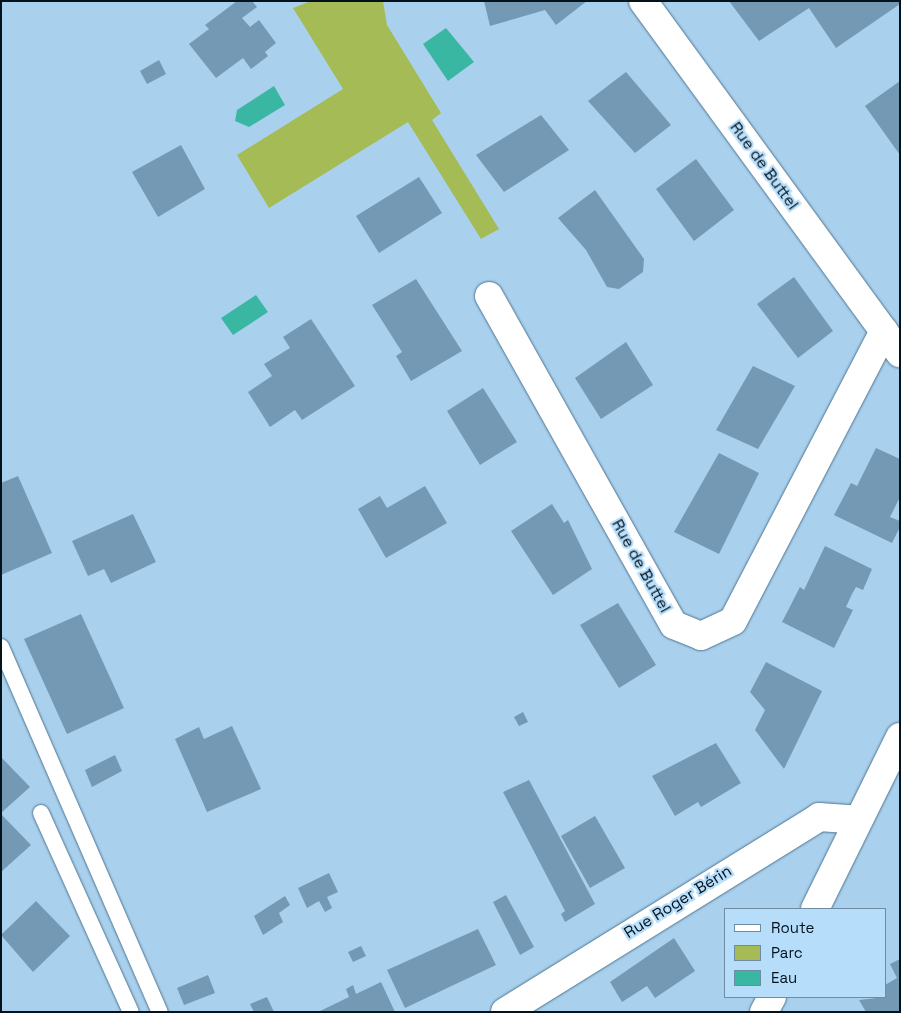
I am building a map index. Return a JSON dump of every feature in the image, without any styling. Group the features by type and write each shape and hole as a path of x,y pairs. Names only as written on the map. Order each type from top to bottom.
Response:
{"street":[{"name":"Rue de Buttel","path":"643,1 900,353"},
{"name":"Rue de Buttel","path":"489,296 674,625 701,636 733,621 884,331"},
{"path":"815,908 900,737"},
{"name":"Rue Roger Bérin","path":"505,1012 819,816 858,820"},
{"path":"764,1012 771,998"}],"lane":[{"path":"1,647 160,1012"},
{"path":"41,813 131,1012"}],"green space":[{"path":"311,1 383,1 387,25 441,113 432,120 499,229 481,239 408,122 269,208 237,155 343,89 293,8"}],"water":[{"path":"446,28 474,62 448,81 423,44"},
{"path":"274,86 285,105 249,127 235,121 237,110"},
{"path":"256,295 268,312 233,335 221,318"}],"building":[{"path":"237,1 252,1 257,7 242,18 250,27 259,20 276,43 265,52 268,56 251,69 243,58 216,78 189,44 209,29 205,25"},
{"path":"484,1 587,1 556,25 545,10 490,26"},
{"path":"729,1 900,1 900,4 836,48 809,8 759,41"},
{"path":"159,60 166,74 147,84 140,71"},
{"path":"626,72 671,125 635,153 588,101"},
{"path":"900,81 900,155 865,106"},
{"path":"541,115 569,150 504,192 476,155"},
{"path":"181,145 205,189 158,217 132,172"},
{"path":"696,159 734,210 694,241 656,189"},
{"path":"419,177 442,213 379,253 356,216"},
{"path":"595,190 644,259 643,272 619,289 607,287 586,250 558,218"},
{"path":"794,277 833,331 798,358 757,304"},
{"path":"416,279 462,351 411,381 396,356 402,352 372,305"},
{"path":"311,319 355,386 302,420 295,410 270,427 248,392 272,376 264,364 290,348 283,337"},
{"path":"626,342 653,385 601,419 575,378"},
{"path":"753,366 795,386 758,449 716,430"},
{"path":"483,388 517,442 480,465 447,411"},
{"path":"876,448 900,459 900,497 890,517 900,521 900,527 892,543 834,515 851,483 857,486"},
{"path":"719,453 759,473 719,554 674,532"},
{"path":"18,476 52,553 1,575 1,483"},
{"path":"425,486 447,523 386,558 358,509 380,496 387,508"},
{"path":"552,504 564,523 568,520 592,569 553,595 511,531"},
{"path":"133,514 156,562 111,583 104,569 88,576 72,541"},
{"path":"825,546 872,569 863,590 856,587 852,594 846,607 853,610 834,648 782,622 800,587 804,590"},
{"path":"618,603 656,665 619,688 580,625"},
{"path":"81,614 124,708 67,734 24,639"},
{"path":"766,662 822,691 784,769 755,730 765,710 750,692"},
{"path":"523,712 528,722 519,726 514,717"},
{"path":"232,726 261,789 207,812 175,739 199,727 204,739"},
{"path":"716,743 741,783 701,807 698,802 675,816 652,776"},
{"path":"115,755 122,771 92,787 85,770"},
{"path":"1,757 30,787 1,813"},
{"path":"529,780 595,904 565,922 561,914 565,911 503,792"},
{"path":"1,814 31,845 1,872"},
{"path":"595,816 625,868 590,888 561,836"},
{"path":"329,873 338,892 327,897 332,908 325,912 319,901 307,908 298,888"},
{"path":"506,895 534,947 520,955 493,902"},
{"path":"285,896 290,905 279,913 283,922 263,935 254,916"},
{"path":"36,901 70,936 33,972 1,935"},
{"path":"478,929 496,965 405,1008 387,970"},
{"path":"674,938 695,971 655,998 647,986 622,1002 610,982"},
{"path":"361,946 366,956 353,962 348,952"},
{"path":"900,959 900,1012 866,1012 859,1000 886,998 886,984 897,978 890,964"},
{"path":"208,975 215,993 184,1005 177,988"},
{"path":"381,982 395,1012 318,1012 349,997 346,989 353,985 356,994"},
{"path":"267,997 274,1012 254,1012 250,1004"}]}
